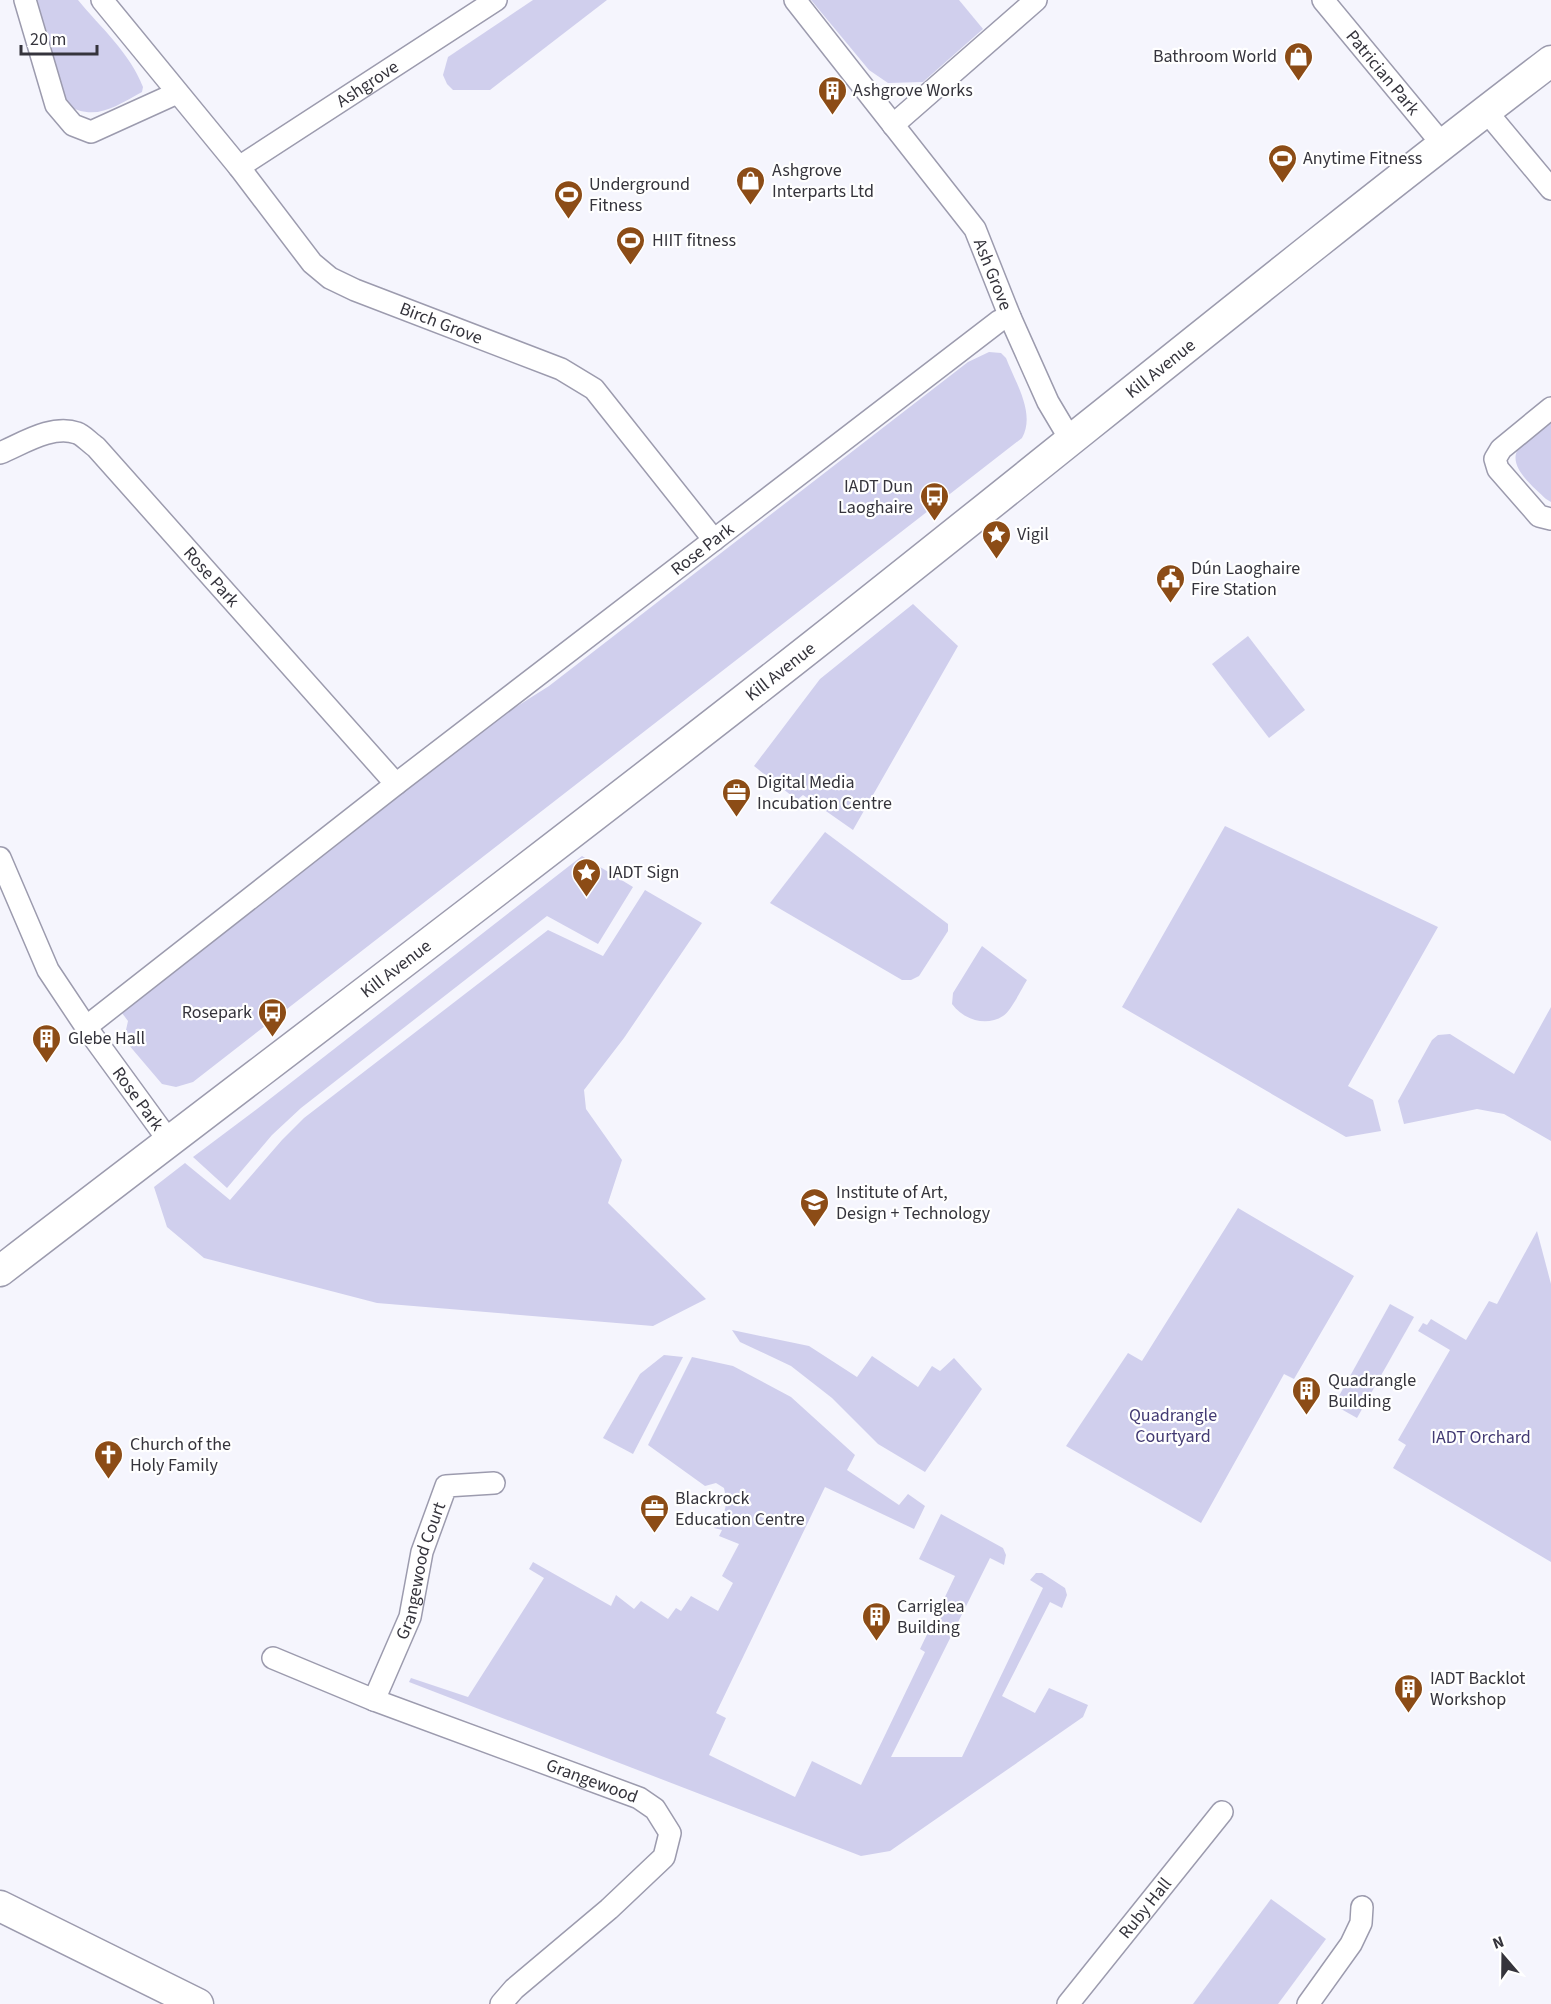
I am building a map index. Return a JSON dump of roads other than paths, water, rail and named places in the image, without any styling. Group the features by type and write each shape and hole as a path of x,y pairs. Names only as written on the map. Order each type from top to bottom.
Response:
{"main road":[{"name":"Kill Avenue","path":"0,1271 826,636 1070,439 1551,61"},
{"path":"0,1906 198,2004"}],"street":[{"path":"25,0 56,105 73,125 91,132 177,93"},
{"name":"Birch Grove","path":"102,0 239,167 312,263 330,278 355,290 561,369 594,389 714,540"},
{"name":"Ashgrove","path":"239,167 496,0"},
{"name":"Ash Grove","path":"795,0 975,229 1010,317 1048,402 1070,439"},
{"path":"893,125 1036,0"},
{"name":"Patrician Park","path":"1323,0 1443,145"},
{"path":"1486,111 1551,189"},
{"name":"Rose Park","path":"86,1027 396,784 999,321 1010,317"},
{"path":"1551,408 1501,449 1496,459 1498,469 1539,516 1551,519"},
{"name":"Rose Park","path":"0,453 42,435 59,431 77,433 96,447 396,784"},
{"name":"Rose Park","path":"0,858 48,970 86,1027 169,1141"},
{"name":"Grangewood Court","path":"375,1700 410,1617 422,1552 446,1486 494,1483"},
{"name":"Grangewood","path":"273,1658 375,1700 639,1798 655,1809 670,1833 664,1857 609,1909 514,1989 501,2004"},
{"name":"Ruby Hall","path":"1068,2004 1222,1812"},
{"path":"1308,2004 1351,1944 1360,1923 1362,1906"}],"place":[{"name":"Bathroom World","path":"1298,82"},
{"name":"Ashgrove Works","path":"832,116"},
{"name":"Anytime Fitness","path":"1282,184"},
{"name":"Ashgrove Interparts Ltd","path":"751,206"},
{"name":"Underground Fitness","path":"568,220"},
{"name":"HIIT fitness","path":"631,266"},
{"name":"IADT Dun Laoghaire","path":"934,522"},
{"name":"Vigil","path":"996,560"},
{"name":"Dún Laoghaire Fire Station","path":"1170,604"},
{"name":"Digital Media Incubation Centre","path":"736,818"},
{"name":"IADT Sign","path":"587,898"},
{"name":"Rosepark","path":"273,1038"},
{"name":"Glebe Hall","path":"47,1064"},
{"name":"Institute of Art, Design + Technology","path":"815,1228"},
{"name":"Quadrangle Building","path":"1307,1416"},
{"name":"Church of the Holy Family","path":"109,1480"},
{"name":"Blackrock Education Centre","path":"654,1534"},
{"name":"Carriglea Building","path":"876,1642"},
{"name":"IADT Backlot Workshop","path":"1409,1714"}],"park label":[{"name":"Quadrangle Courtyard","path":"1173,1425"},
{"name":"IADT Orchard","path":"1481,1437"}]}
